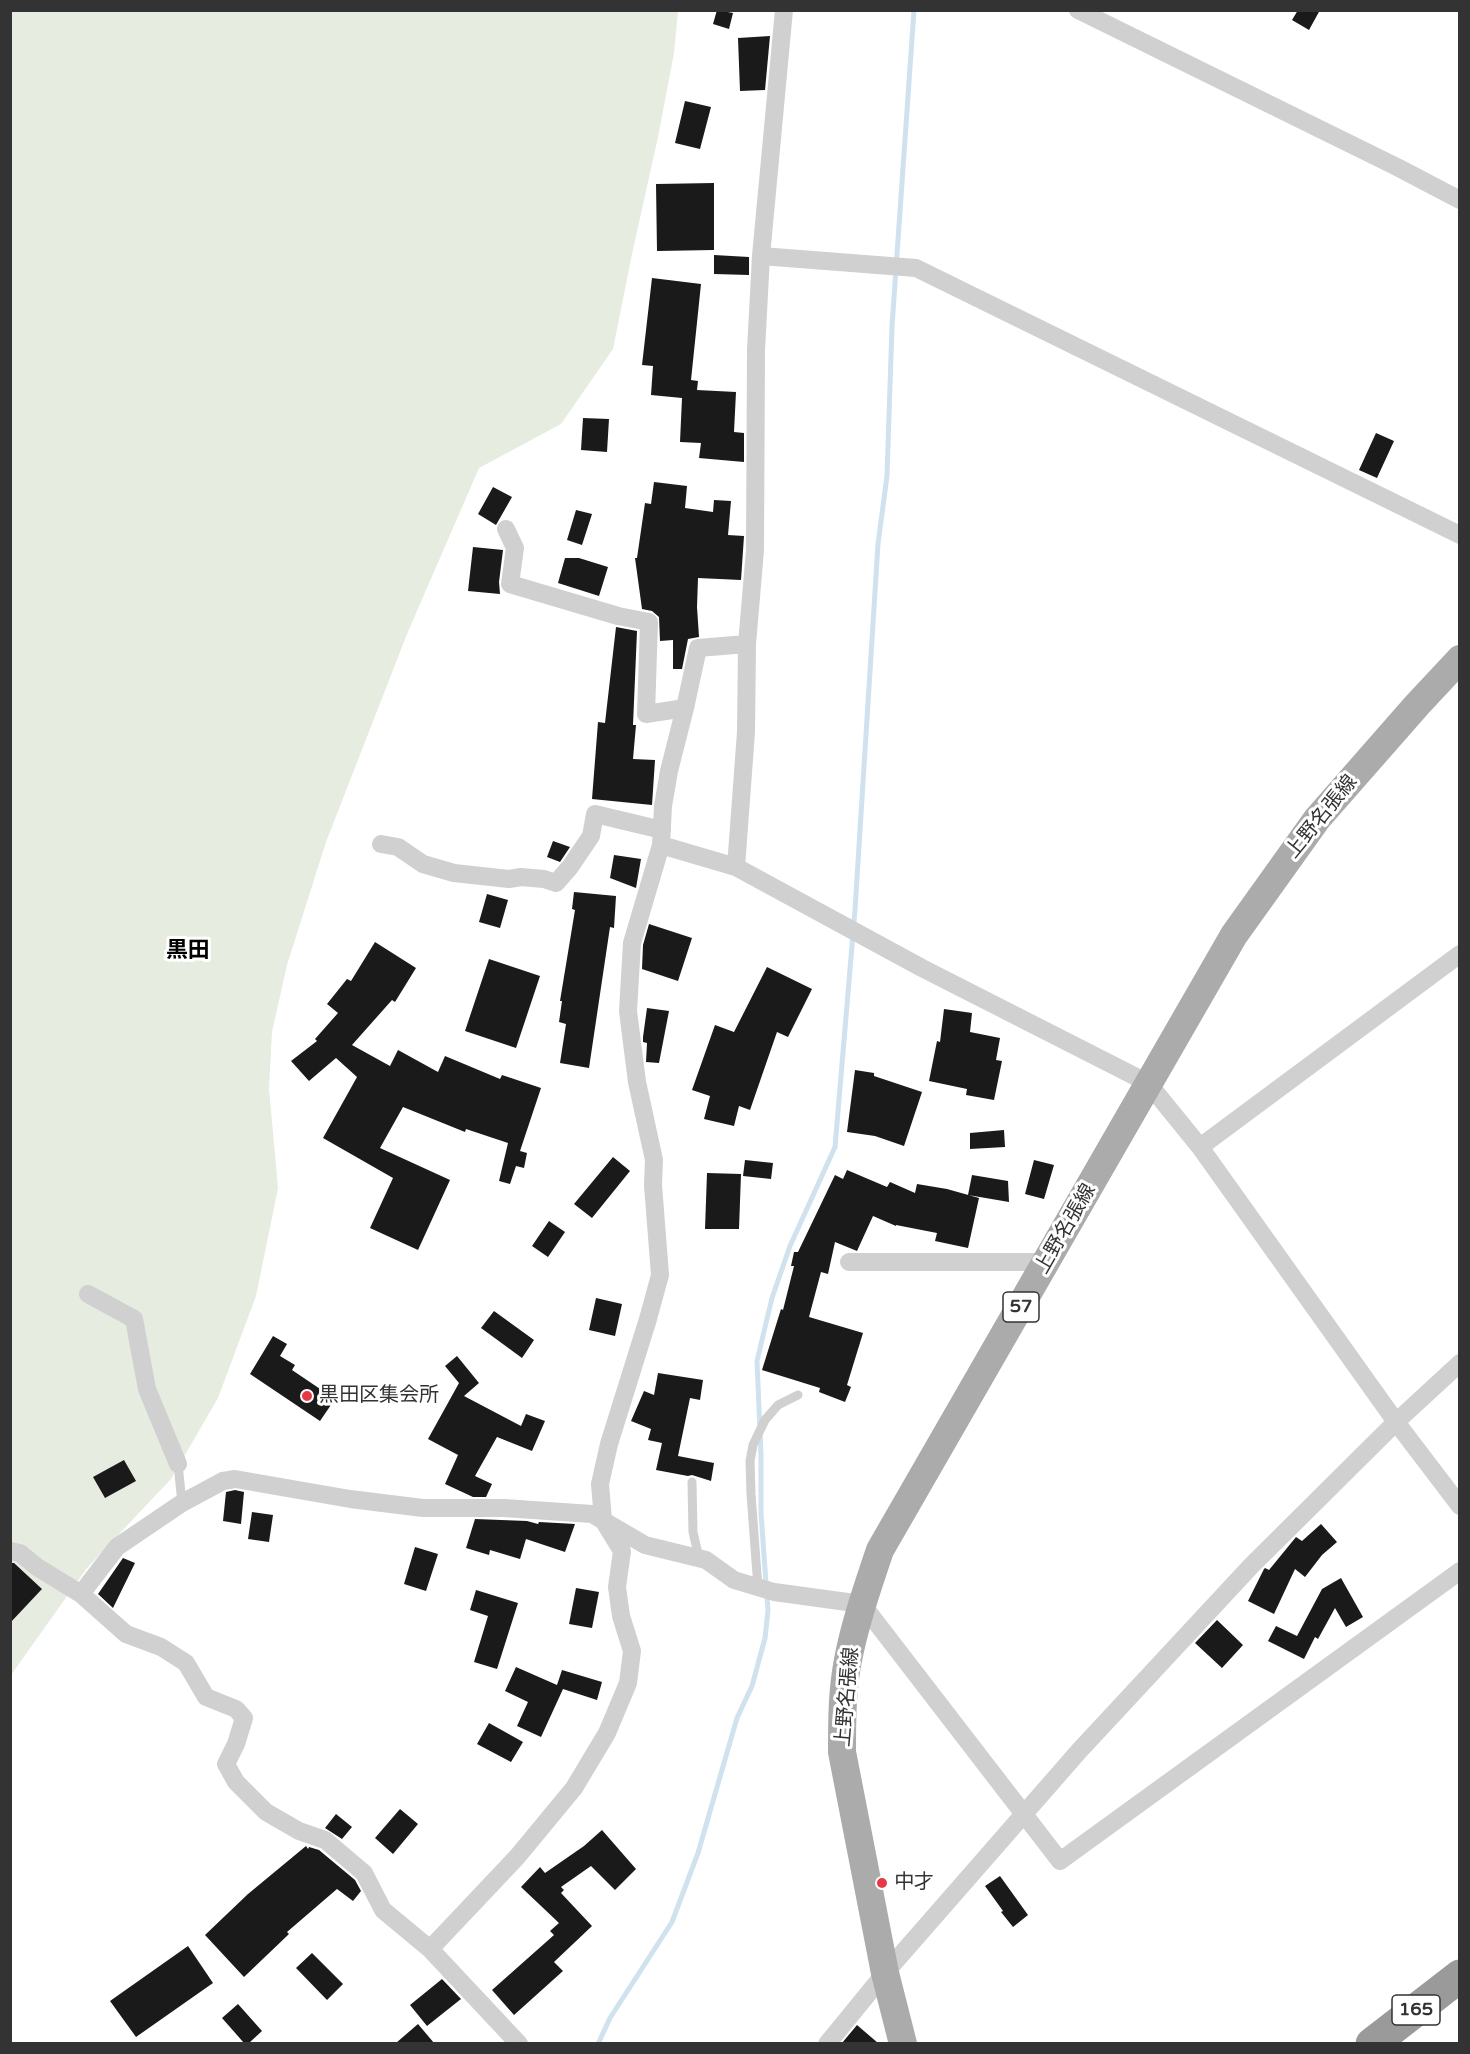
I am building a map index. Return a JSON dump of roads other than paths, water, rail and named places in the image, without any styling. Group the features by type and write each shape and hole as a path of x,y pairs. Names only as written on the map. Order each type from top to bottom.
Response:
{"highway":[{"name":"165","path":"1372,2043 1460,1976"}],"main road":[{"name":"上野名張線","path":"903,2043 885,1973 842,1752 848,1662 862,1604 880,1550 1234,935 1317,819 1460,659"}],"street":[{"path":"736,867 746,732 747,644 755,550 756,350 761,256 784,10"},
{"path":"1078,10 1460,200"},
{"path":"761,256 916,268 1460,535"},
{"path":"506,529 514,548 510,584 618,616 649,622 646,714 685,708"},
{"path":"430,1949 517,1857 574,1788 607,1733 628,1683 632,1651 621,1616 617,1587 622,1551 603,1520 600,1484 609,1444 660,1275 652,1185 654,1160 637,1082 628,1011 632,943 661,837 669,771 698,648 747,644"},
{"path":"381,844 398,847 423,864 454,873 509,879 521,877 544,879 556,883 591,836 595,814 736,867 862,936 1148,1083 1200,1147 1396,1422 1460,1506"},
{"path":"1200,1147 1460,954"},
{"path":"849,1262 890,1264 1047,1262"},
{"path":"88,1294 134,1319 147,1389 178,1464"},
{"path":"827,2043 1022,1815 1251,1566 1396,1422 1460,1363"},
{"path":"81,1594 117,1547 182,1503 224,1481 235,1479 350,1500 423,1508 504,1508 592,1514 645,1545 706,1560 734,1580 766,1590 862,1604 1022,1815 1060,1861 1460,1571"},
{"path":"10,1551 20,1552 37,1567 81,1594 126,1634 161,1647 186,1663 206,1696 236,1709 244,1718 236,1744 226,1764 236,1782 266,1812 299,1831 325,1840 364,1872 383,1910 430,1949 519,2043"}],"lane":[{"path":"766,1590 751,1494 750,1461 753,1445 765,1420 778,1405 798,1395"},
{"path":"178,1464 182,1503"},
{"path":"692,1482 693,1532 699,1558"}],"waterway":[{"path":"598,2044 610,2018 672,1922 698,1853 737,1718 752,1686 765,1638 768,1611 761,1513 757,1361 772,1298 790,1246 835,1147 855,910 878,544 887,476 892,326 914,10"}],"place":[{"name":"黒田区集会所","path":"307,1396"},
{"name":"中才","path":"882,1883"}],"district":[{"name":"黒田","path":"188,951"}]}
